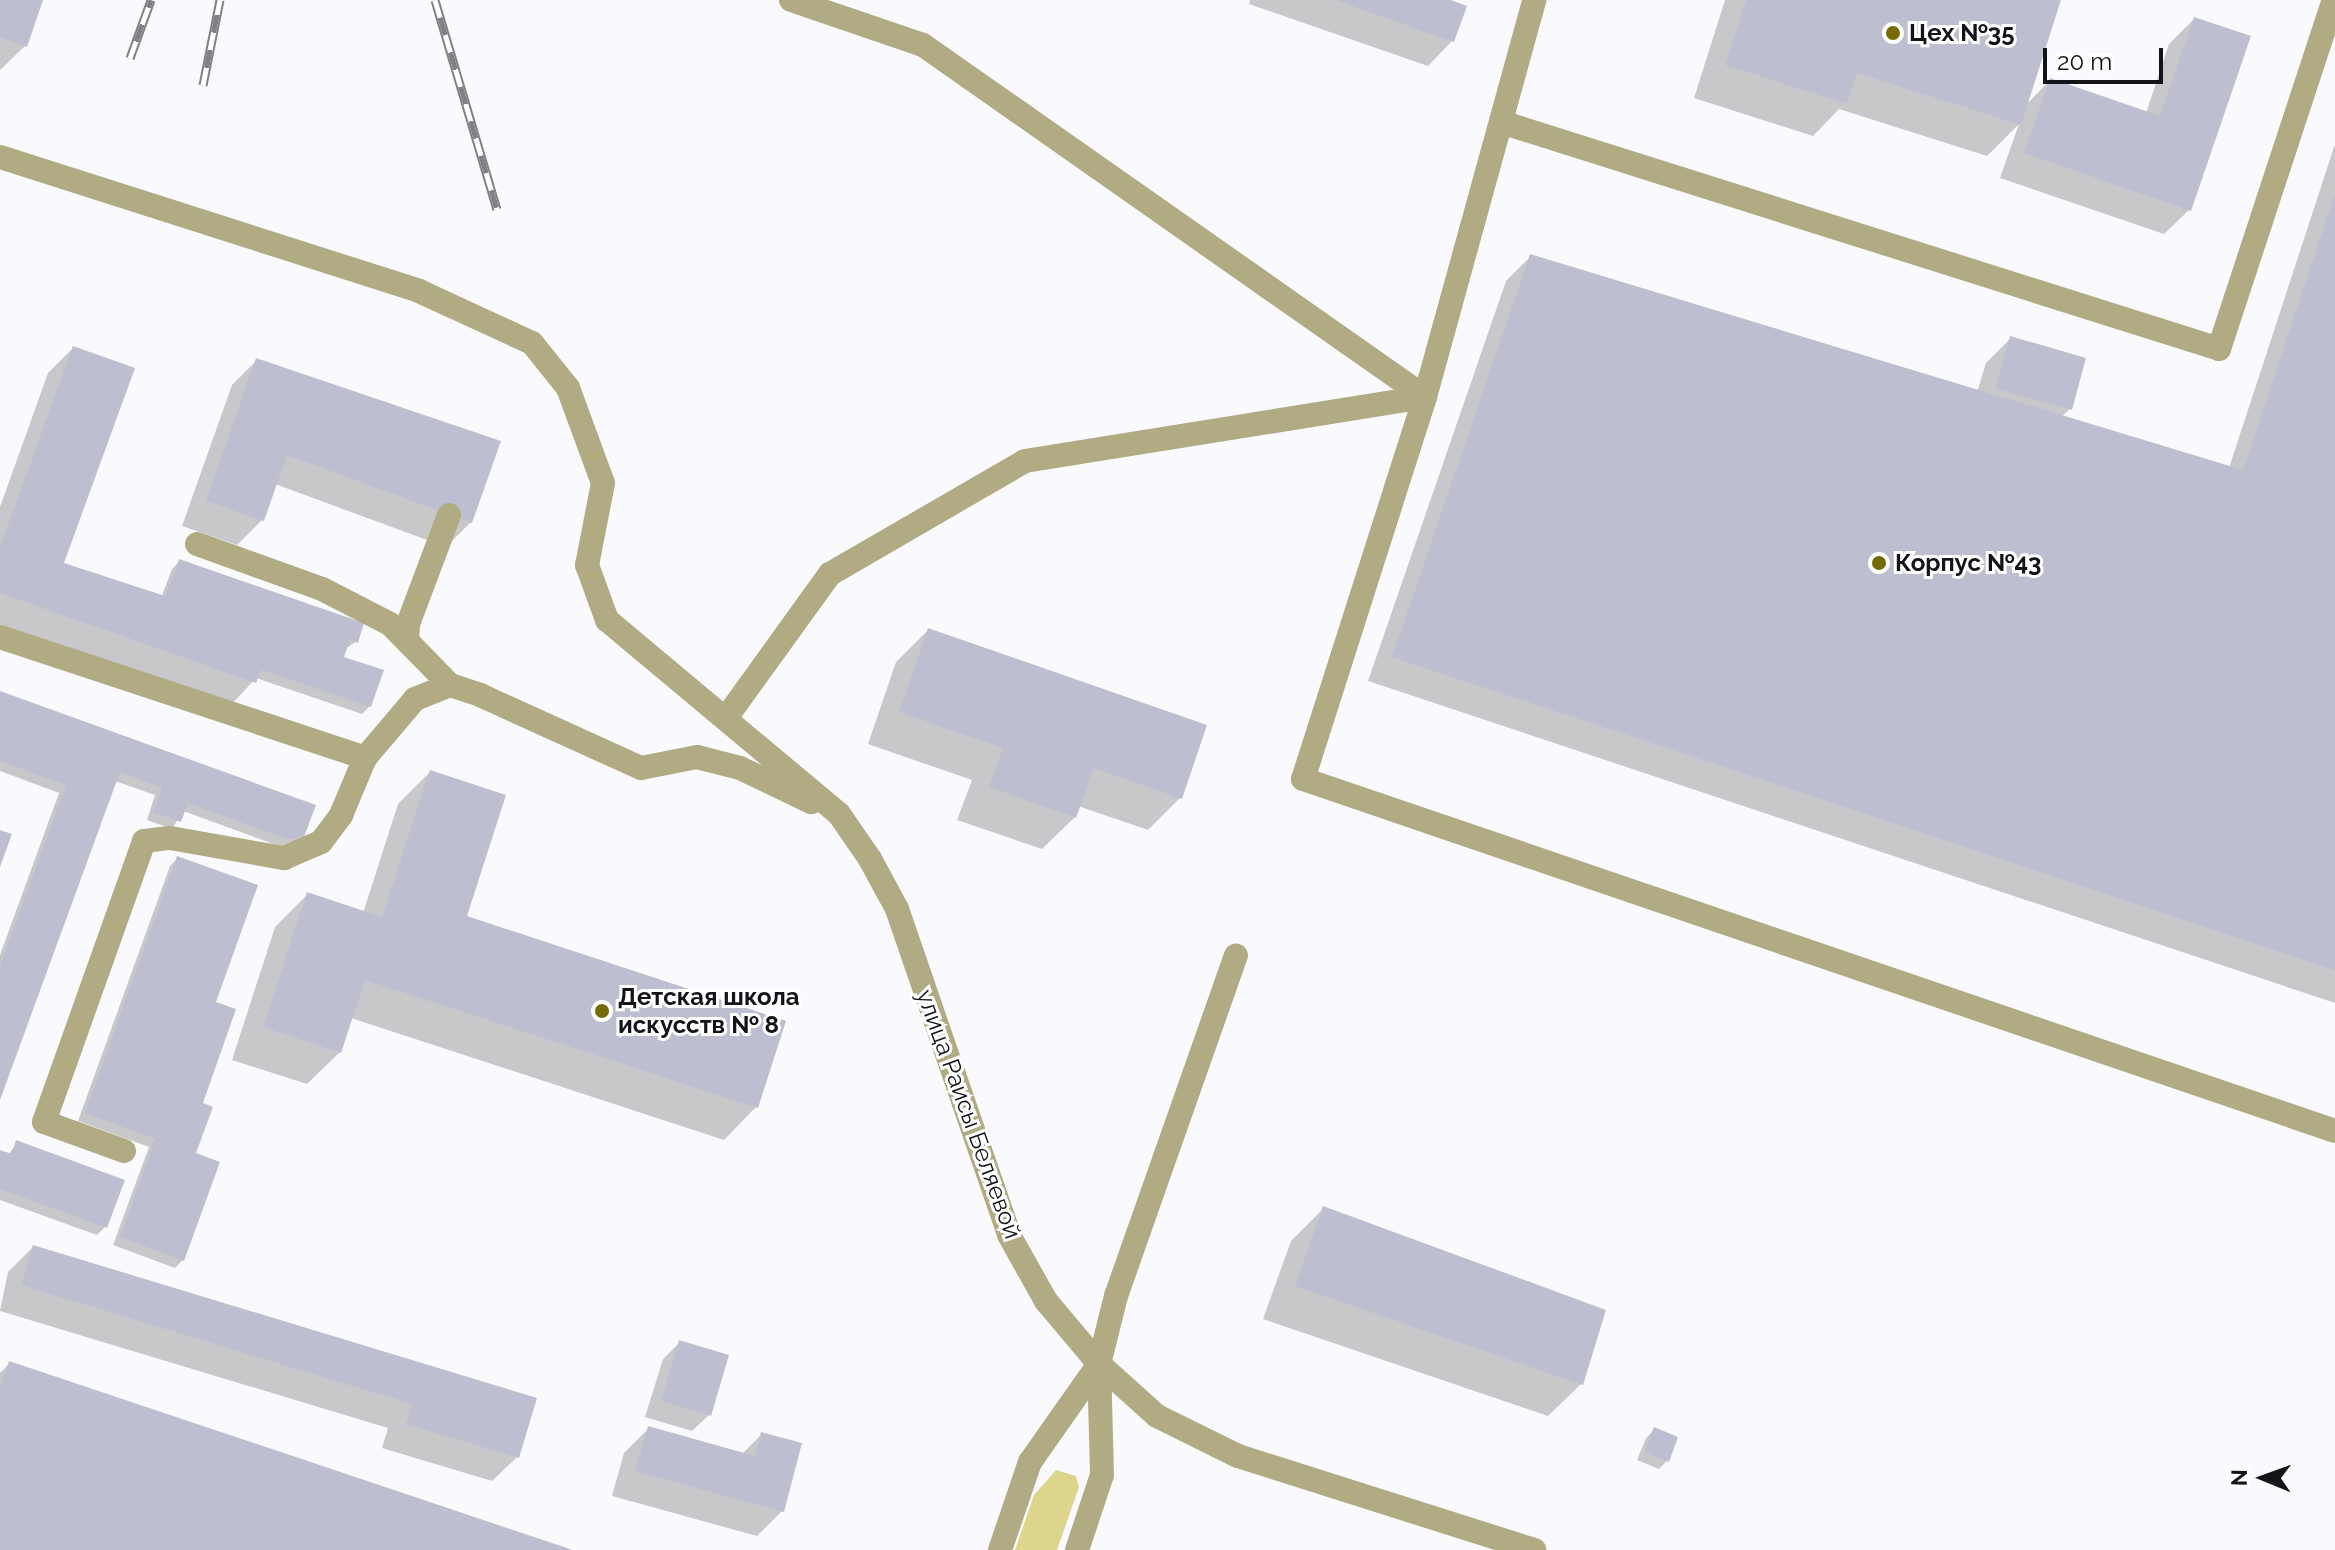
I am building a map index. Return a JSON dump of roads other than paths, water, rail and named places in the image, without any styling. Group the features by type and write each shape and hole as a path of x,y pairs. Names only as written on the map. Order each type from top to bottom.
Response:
{"street":[{"path":"791,0 923,45 1425,397"},
{"path":"1534,0 1425,397 1303,779 2335,1131"},
{"path":"1501,122 2219,349 2334,0"},
{"name":"улица Раисы Беляевой","path":"0,157 419,291 532,343 568,388 603,483 587,565 607,620 839,814 897,909 1009,1235 1046,1301 1099,1364 1157,1416 1238,1456 1534,1550"},
{"path":"726,718 830,574 1025,461 1425,397"},
{"path":"407,641 408,624 449,515"},
{"path":"197,544 322,589 390,624 450,685 480,695 641,768 697,757 740,768 839,814"},
{"path":"0,637 365,758"},
{"path":"124,1151 44,1122 144,841 170,838 284,858 321,842 341,815 365,758 415,699 450,685"},
{"path":"1077,1550 1102,1475 1099,1364 1116,1296 1236,955"},
{"path":"1000,1550 1030,1462 1099,1364"}],"railway":[{"path":"130,58 151,0"},
{"path":"203,85 220,0"},
{"path":"435,0 497,209"}],"place":[{"name":"Цех №35","path":"1893,33"},
{"name":"Корпус №43","path":"1879,563"},
{"name":"Детская школа искусств № 8","path":"602,1011"}]}
